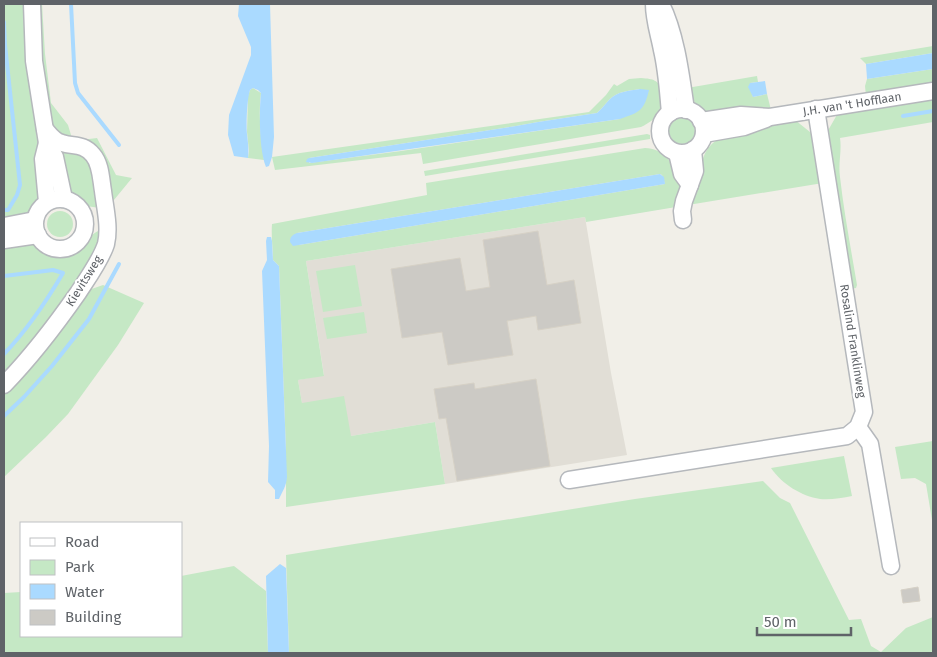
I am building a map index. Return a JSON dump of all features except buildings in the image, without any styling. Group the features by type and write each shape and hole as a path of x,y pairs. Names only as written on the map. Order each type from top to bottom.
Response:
{"street":[{"path":"32,4 34,61 46,136 55,157 64,199"},
{"path":"654,4 654,17 664,59 670,113"},
{"path":"661,4 674,42 686,110"},
{"name":"J.H. van 't Hofflaan","path":"702,128 741,115 770,117 933,91"},
{"path":"686,110 698,116 702,128 700,144 685,152 671,150 666,146 661,136 660,126 670,113 686,110"},
{"name":"Rosalind Franklinweg","path":"816,110 864,412 858,427"},
{"path":"46,136 43,159 48,202"},
{"name":"Kievitsweg","path":"4,384 55,326 92,273 105,246 108,235 100,174 94,156 84,148 64,144 46,136"},
{"path":"683,220 684,200 690,185 682,174 685,152"},
{"path":"64,199 73,202 83,213 85,228 81,239 72,246 61,249 45,244 37,228 40,210 48,202 64,199"},
{"path":"4,226 37,228"},
{"path":"4,240 37,228"},
{"path":"569,480 847,436 858,427 870,444 891,566"}],"shaded area":[{"path":"585,217 611,373 627,455 445,484 435,422 351,436 302,403 298,380 324,375 306,261"}],"green space":[{"path":"4,4 25,4 28,61 42,191 35,209 4,224"},
{"path":"38,4 42,4 45,54 51,103 68,125 71,135 70,140 53,131 44,81"},
{"path":"933,46 933,53 866,64 860,58"},
{"path":"933,69 933,85 866,96 865,86 867,79"},
{"path":"757,76 758,82 750,83 753,97 767,94 771,110 726,113 705,111 691,97 687,88"},
{"path":"641,78 652,80 657,82 664,90 661,111 654,119 641,127 423,164 421,153 275,170 272,157 589,112 614,84 617,86 629,79","holes":["640,89 620,119 401,151 309,163 309,158 597,113 616,95"]},
{"path":"253,88 261,93 260,119 264,160 248,158 248,96"},
{"path":"933,97 933,122 840,138 840,177 857,285 856,288 851,289 826,134 838,113"},
{"path":"682,118 691,122 695,131 691,140 682,144 673,140 669,131 673,122"},
{"path":"795,120 815,136 823,183 688,205 698,187 701,165 705,154 714,142 771,124"},
{"path":"650,135 650,139 425,176 424,171"},
{"path":"97,138 116,175 132,178 109,206 81,140"},
{"path":"56,147 74,149 89,159 100,208 86,206 68,194"},
{"path":"645,148 666,156 675,170 681,189 676,207 586,222 585,217 306,261 324,376 298,380 302,403 344,396 351,436 435,422 445,484 286,507 286,450 279,266 273,260 272,224 427,195 426,183","holes":["662,175 665,184 299,245 297,233"]},
{"path":"60,211 69,215 73,224 69,233 60,237 51,233 47,224 51,215"},
{"path":"100,230 103,231 89,269 4,380 4,243 33,243 53,254 68,254 80,247"},
{"path":"355,265 362,306 323,312 316,271"},
{"path":"103,285 144,303 118,345 68,414 4,477 4,390 83,292"},
{"path":"364,312 367,333 327,339 323,318"},
{"path":"933,441 933,526 926,484 915,478 901,479 895,447"},
{"path":"844,456 852,496 820,499 806,495 786,484 771,468"},
{"path":"763,481 780,498 790,503 849,620 861,619 871,646 881,652 906,628 933,617 933,653 289,653 286,555 635,499"},
{"path":"234,566 266,591 268,653 4,653 4,593 20,592 20,637 182,637 182,576"}],"water":[{"path":"239,4 270,4 274,137 272,157 269,166 266,167 261,141 261,93 258,90 253,88 250,90 248,99 248,158 234,156 228,135 229,115 251,55 251,47 238,16"},
{"path":"933,53 933,69 867,79 866,64"},
{"path":"765,81 767,94 753,97 748,87 750,83"},
{"path":"640,89 649,90 643,107 637,112 620,119 312,163 306,162 309,158 597,113 616,95"},
{"path":"660,174 664,177 665,184 293,246 290,242 292,236 297,233"},
{"path":"267,237 271,237 273,260 279,266 287,477 279,499 275,499 275,490 268,482 269,446 262,271 267,260"},
{"path":"280,564 286,568 289,653 268,653 266,576"}],"waterway":[{"path":"71,4 75,83 78,93 119,145"},
{"path":"4,22 20,185 17,195 8,210 4,210"},
{"path":"903,116 933,111"},
{"path":"4,416 52,366 89,319 119,264"},
{"path":"4,276 53,270 63,273 36,315 4,354"}]}
